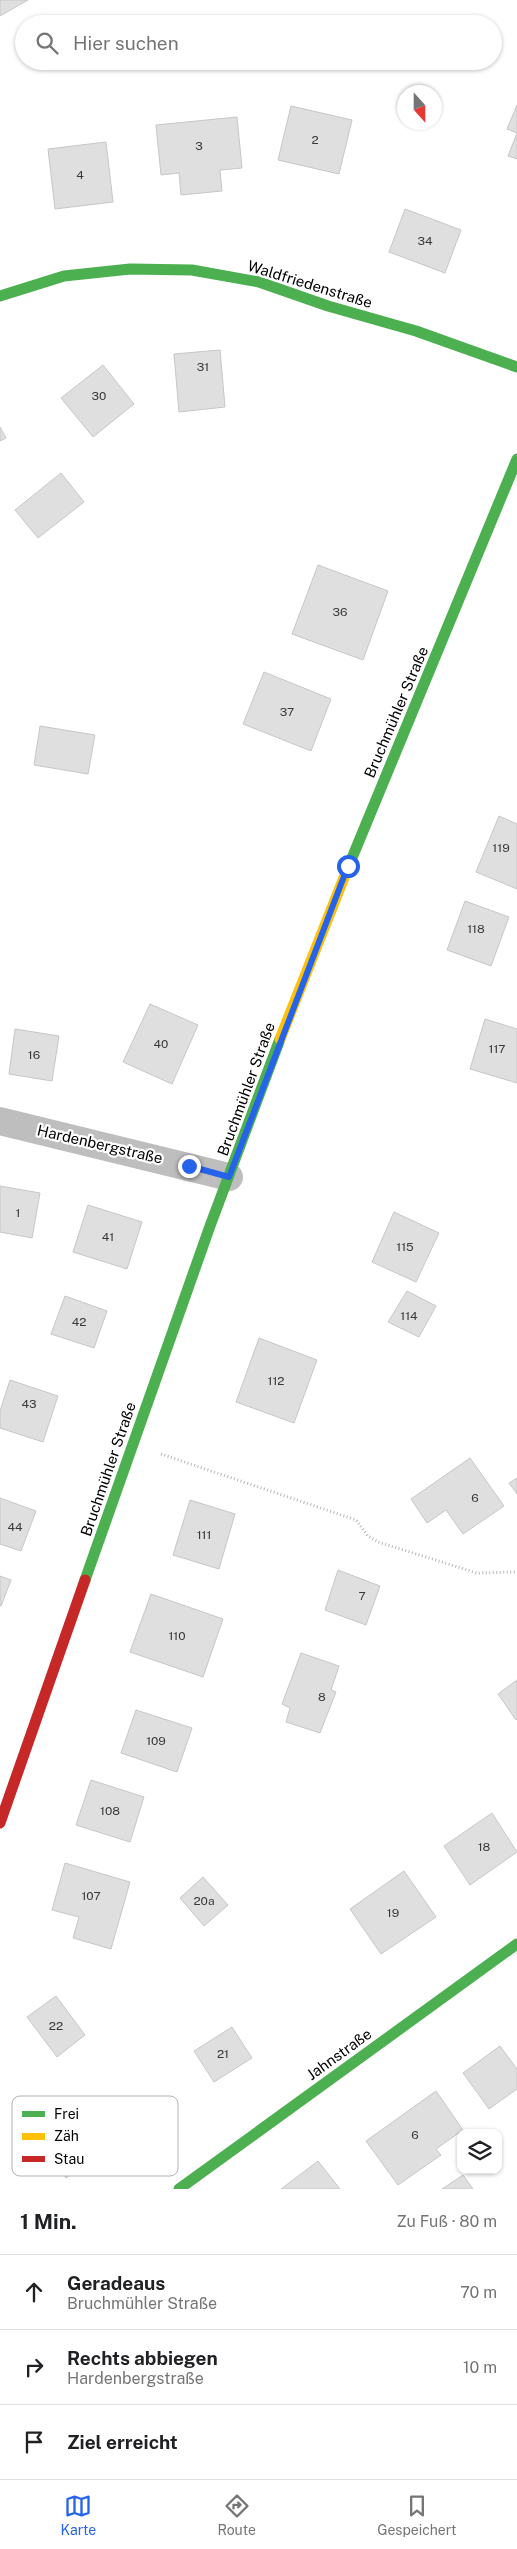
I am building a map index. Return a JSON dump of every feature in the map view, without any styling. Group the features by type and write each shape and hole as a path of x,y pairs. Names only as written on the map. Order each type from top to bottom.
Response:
{"street":[{"name":"Waldfriedenstraße","path":"0,296 64,276 130,269 192,270 259,282 328,306 416,331 517,366"},
{"name":"Bruchmühler Straße","path":"0,1823 132,1445 229,1177 348,866 517,459"},
{"name":"Hardenbergstraße","path":"0,1120 229,1177"},
{"name":"Jahnstraße","path":"179,2189 517,1944"}],"path":[{"path":"132,1445 356,1520 368,1536 378,1542 477,1573 517,1572"}],"building":[{"path":"0,0 28,0 0,16"},
{"path":"517,105 517,133 507,129"},
{"path":"291,106 352,120 339,174 278,160"},
{"path":"237,117 242,168 220,170 222,191 181,195 179,173 161,175 156,125"},
{"path":"517,133 517,159 508,156"},
{"path":"106,142 113,202 55,209 48,149"},
{"path":"405,209 461,230 445,273 389,252"},
{"path":"220,350 225,407 179,412 174,354"},
{"path":"103,365 134,404 93,437 61,398"},
{"path":"0,427 6,438 0,441"},
{"path":"61,473 84,502 38,538 15,510"},
{"path":"318,565 388,591 363,660 292,634"},
{"path":"264,672 331,699 311,751 243,724"},
{"path":"40,726 95,735 88,774 34,765"},
{"path":"499,816 517,824 517,889 476,872"},
{"path":"465,901 509,917 491,966 447,950"},
{"path":"150,1004 198,1025 172,1084 123,1062"},
{"path":"485,1019 517,1029 517,1083 470,1069"},
{"path":"15,1029 59,1036 52,1081 9,1074"},
{"path":"0,1186 40,1193 32,1238 0,1232"},
{"path":"88,1205 142,1222 127,1269 73,1252"},
{"path":"394,1212 439,1233 416,1282 372,1262"},
{"path":"407,1291 436,1306 419,1337 388,1322"},
{"path":"65,1296 107,1311 94,1348 51,1334"},
{"path":"259,1338 317,1360 294,1423 236,1402"},
{"path":"10,1380 58,1396 43,1442 0,1428 0,1411"},
{"path":"470,1458 504,1506 463,1534 446,1510 427,1523 411,1499"},
{"path":"517,1478 517,1494 509,1483"},
{"path":"0,1498 36,1511 21,1551 0,1544"},
{"path":"190,1500 235,1514 219,1569 173,1555"},
{"path":"338,1570 380,1586 366,1625 325,1610"},
{"path":"0,1576 11,1580 1,1606 0,1606"},
{"path":"151,1594 223,1619 203,1677 130,1652"},
{"path":"301,1653 339,1666 331,1690 336,1692 320,1733 286,1722 290,1708 282,1704"},
{"path":"517,1680 517,1719 516,1720 498,1694"},
{"path":"136,1710 192,1728 177,1772 121,1753"},
{"path":"91,1780 144,1797 130,1842 76,1825"},
{"path":"492,1813 517,1852 470,1885 444,1846"},
{"path":"65,1863 130,1882 111,1949 73,1938 79,1917 52,1910"},
{"path":"404,1871 436,1917 381,1954 350,1909"},
{"path":"203,1877 228,1905 204,1926 180,1898"},
{"path":"56,1996 85,2035 57,2057 27,2017"},
{"path":"232,2027 252,2058 214,2082 194,2051"},
{"path":"500,2046 517,2069 517,2089 489,2109 463,2073"},
{"path":"436,2091 462,2129 457,2129 457,2134 436,2149 441,2155 398,2185 366,2141"},
{"path":"318,2161 340,2189 281,2189"},
{"path":"463,2175 473,2189 442,2189"}],"traffic: fast":[{"path":"0,296 64,276 130,269 192,270 259,282 328,306 416,331 517,367"},
{"path":"347,870 517,459"},
{"path":"85,1580 210,1226 280,1039"},
{"path":"179,2189 517,1944"}],"traffic: slow":[{"path":"280,1039 347,870"}],"traffic: jam":[{"path":"0,1823 85,1580"}],"route":[{"path":"189,1166 229,1177 348,866"}]}
